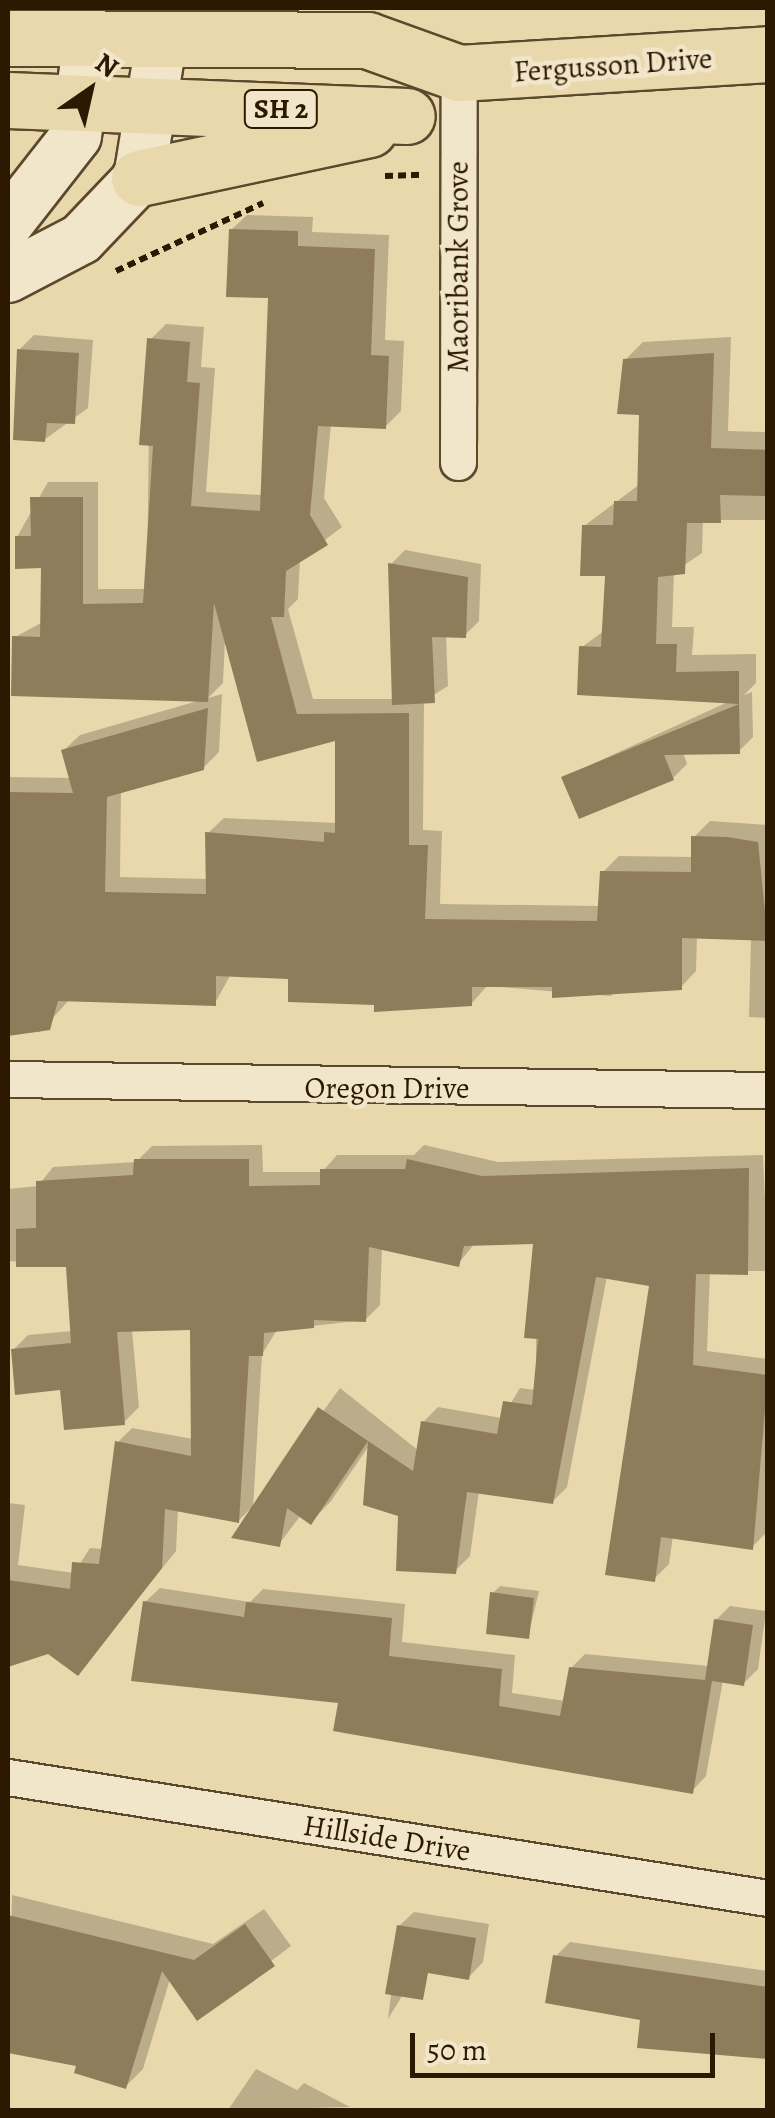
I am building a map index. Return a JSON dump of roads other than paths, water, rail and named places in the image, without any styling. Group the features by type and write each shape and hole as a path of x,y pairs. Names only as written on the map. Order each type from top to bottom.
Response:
{"highway":[{"name":"Fergusson Drive","path":"8,38 367,40 459,72 768,54"},
{"path":"139,178 321,145 407,116 459,72"},
{"name":"SH 2","path":"8,100 86,100 407,116"}],"main road":[{"path":"8,277 81,239 139,178 156,106 162,38"},
{"path":"8,223 52,175 86,100 90,39"}],"street":[{"name":"Maoribank Grove","path":"458,462 459,72"},
{"name":"Oregon Drive","path":"8,1079 768,1090"},
{"name":"Hillside Drive","path":"8,1777 768,1898"}]}
